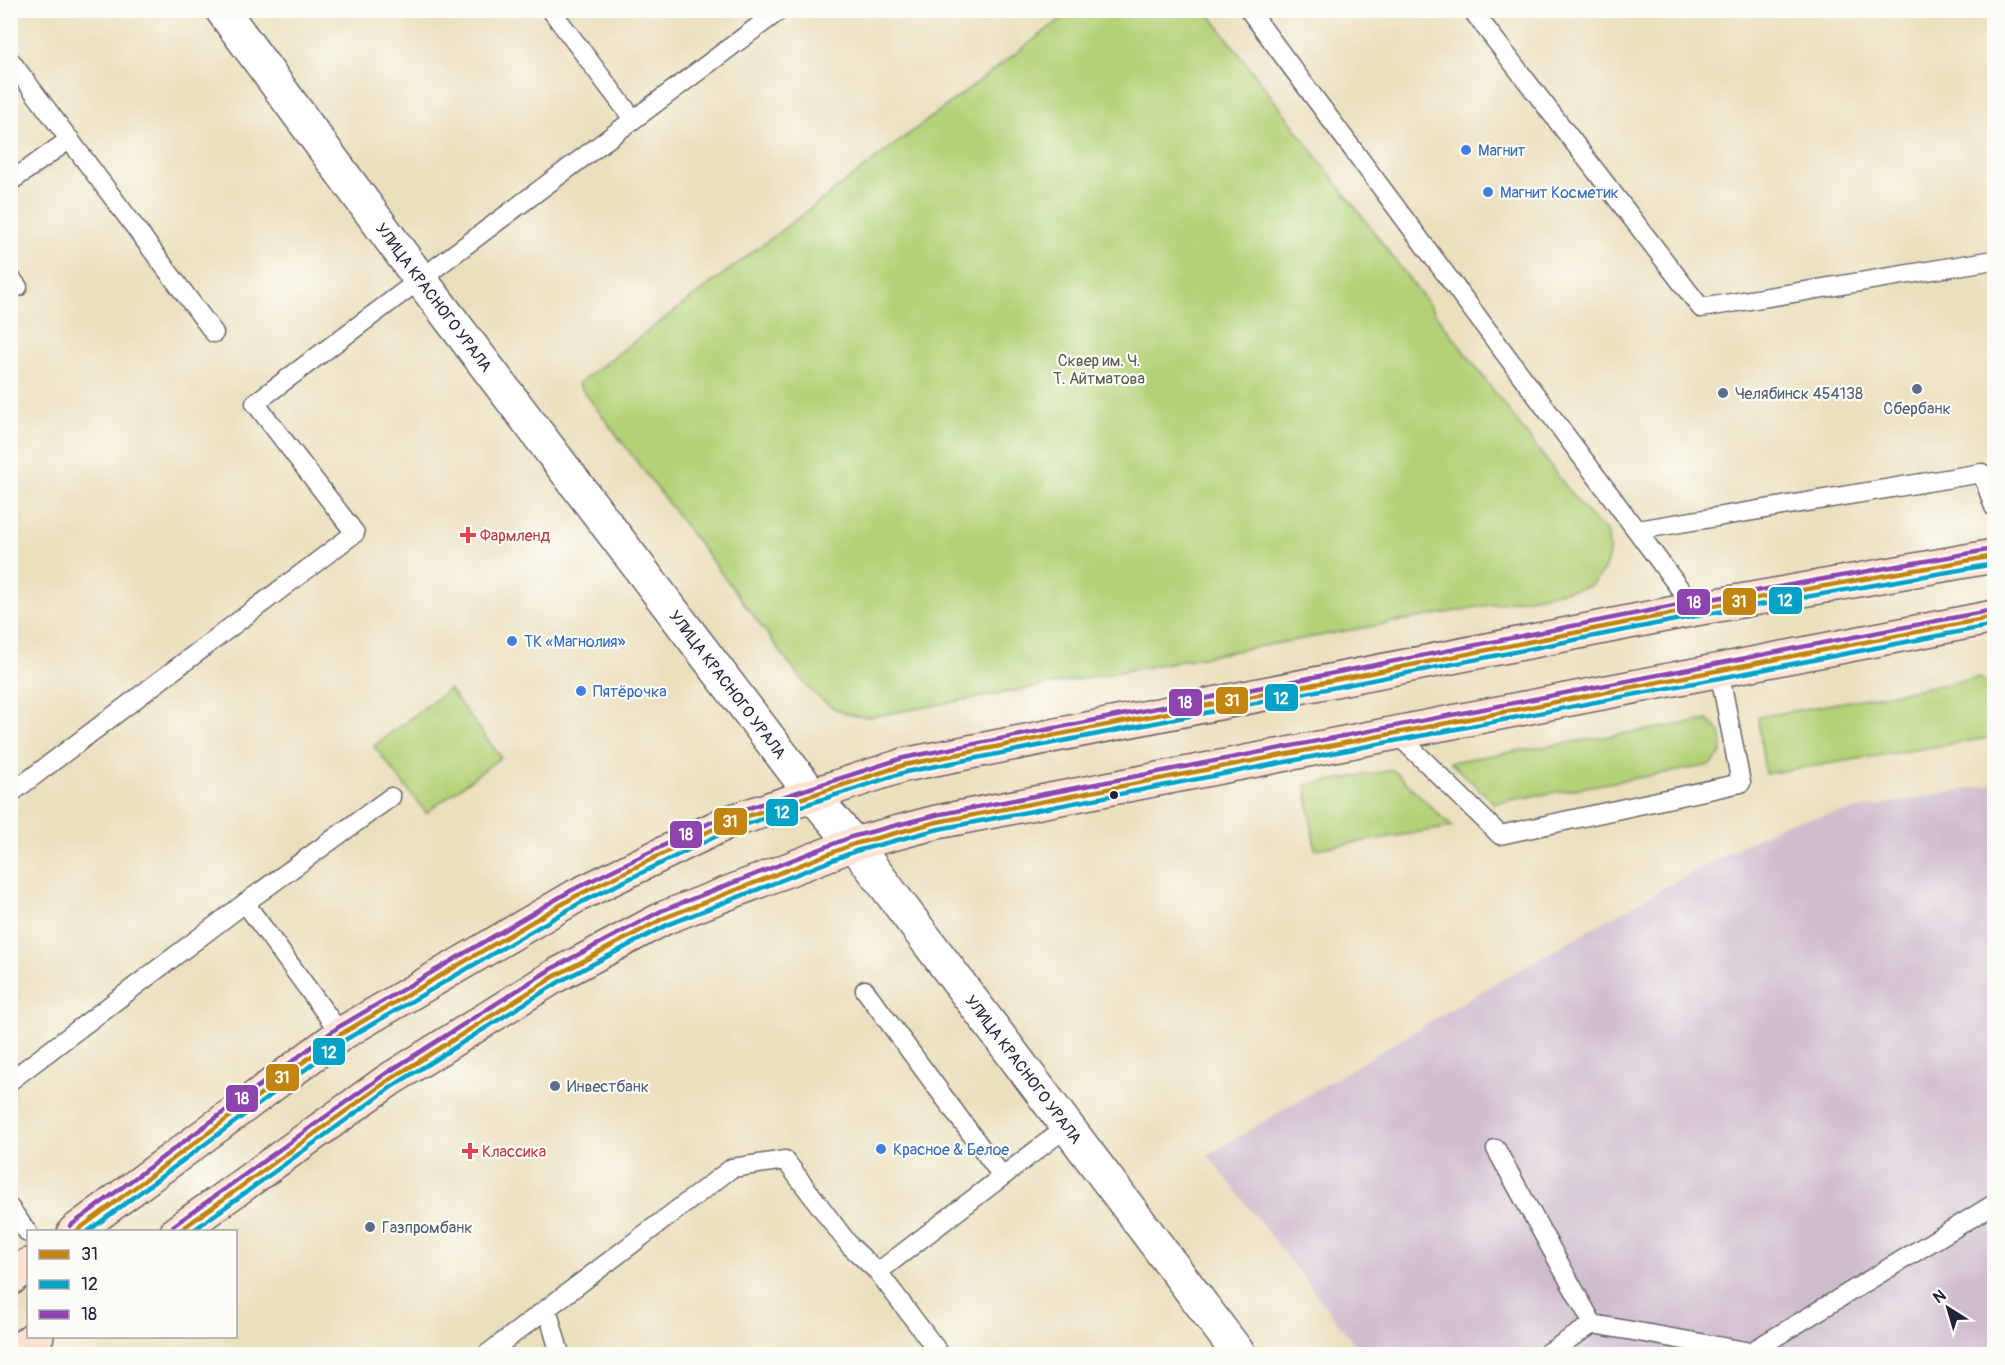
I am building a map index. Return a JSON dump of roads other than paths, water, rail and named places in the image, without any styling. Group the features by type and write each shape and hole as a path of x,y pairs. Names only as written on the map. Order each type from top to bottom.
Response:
{"main road":[{"path":"77,1230 341,1034 614,876 726,823 904,765 1695,609 1995,556"},
{"path":"180,1230 389,1080 555,976 664,918 854,844 937,822 1995,617"},
{"path":"10,1279 27,1266"},
{"path":"13,1354 34,1338"}],"street":[{"name":"УЛИЦА КРАСНОГО УРАЛА","path":"222,10 420,279 813,796 854,844 1239,1354"}],"lane":[{"path":"551,10 633,119"},
{"path":"10,794 355,533 255,403 780,10"},
{"path":"1249,10 1695,609"},
{"path":"1472,10 1701,308 1995,260"},
{"path":"10,60 214,333"},
{"path":"10,182 70,140"},
{"path":"1638,530 1982,473 1995,507"},
{"path":"1395,733 1500,836 1740,783 1719,670"},
{"path":"10,1082 245,903 391,797"},
{"path":"245,903 341,1034"},
{"path":"865,990 1002,1176"},
{"path":"878,1272 1068,1126"},
{"path":"1496,1149 1593,1324"},
{"path":"487,1354 732,1168 785,1160 850,1246 878,1272 940,1354"},
{"path":"1546,1354 1593,1324 1757,1353 1995,1204"},
{"path":"10,1208 27,1232"},
{"path":"546,1309 560,1354"}],"place":[{"name":"Магнит","path":"1466,150"},
{"name":"Магнит Косметик","path":"1488,192"},
{"name":"Сбербанк","path":"1917,389"},
{"name":"Челябинск 454138","path":"1723,393"},
{"name":"Фармленд","path":"468,535"},
{"name":"ТК «Магнолия»","path":"512,641"},
{"name":"Пятёрочка","path":"581,691"},
{"name":"Инвестбанк","path":"555,1086"},
{"name":"Красное & Белое","path":"881,1149"},
{"name":"Классика","path":"470,1151"},
{"name":"Газпромбанк","path":"370,1227"}],"park label":[{"name":"Сквер им. Ч. Т. Айтматова","path":"1099,369"}]}
